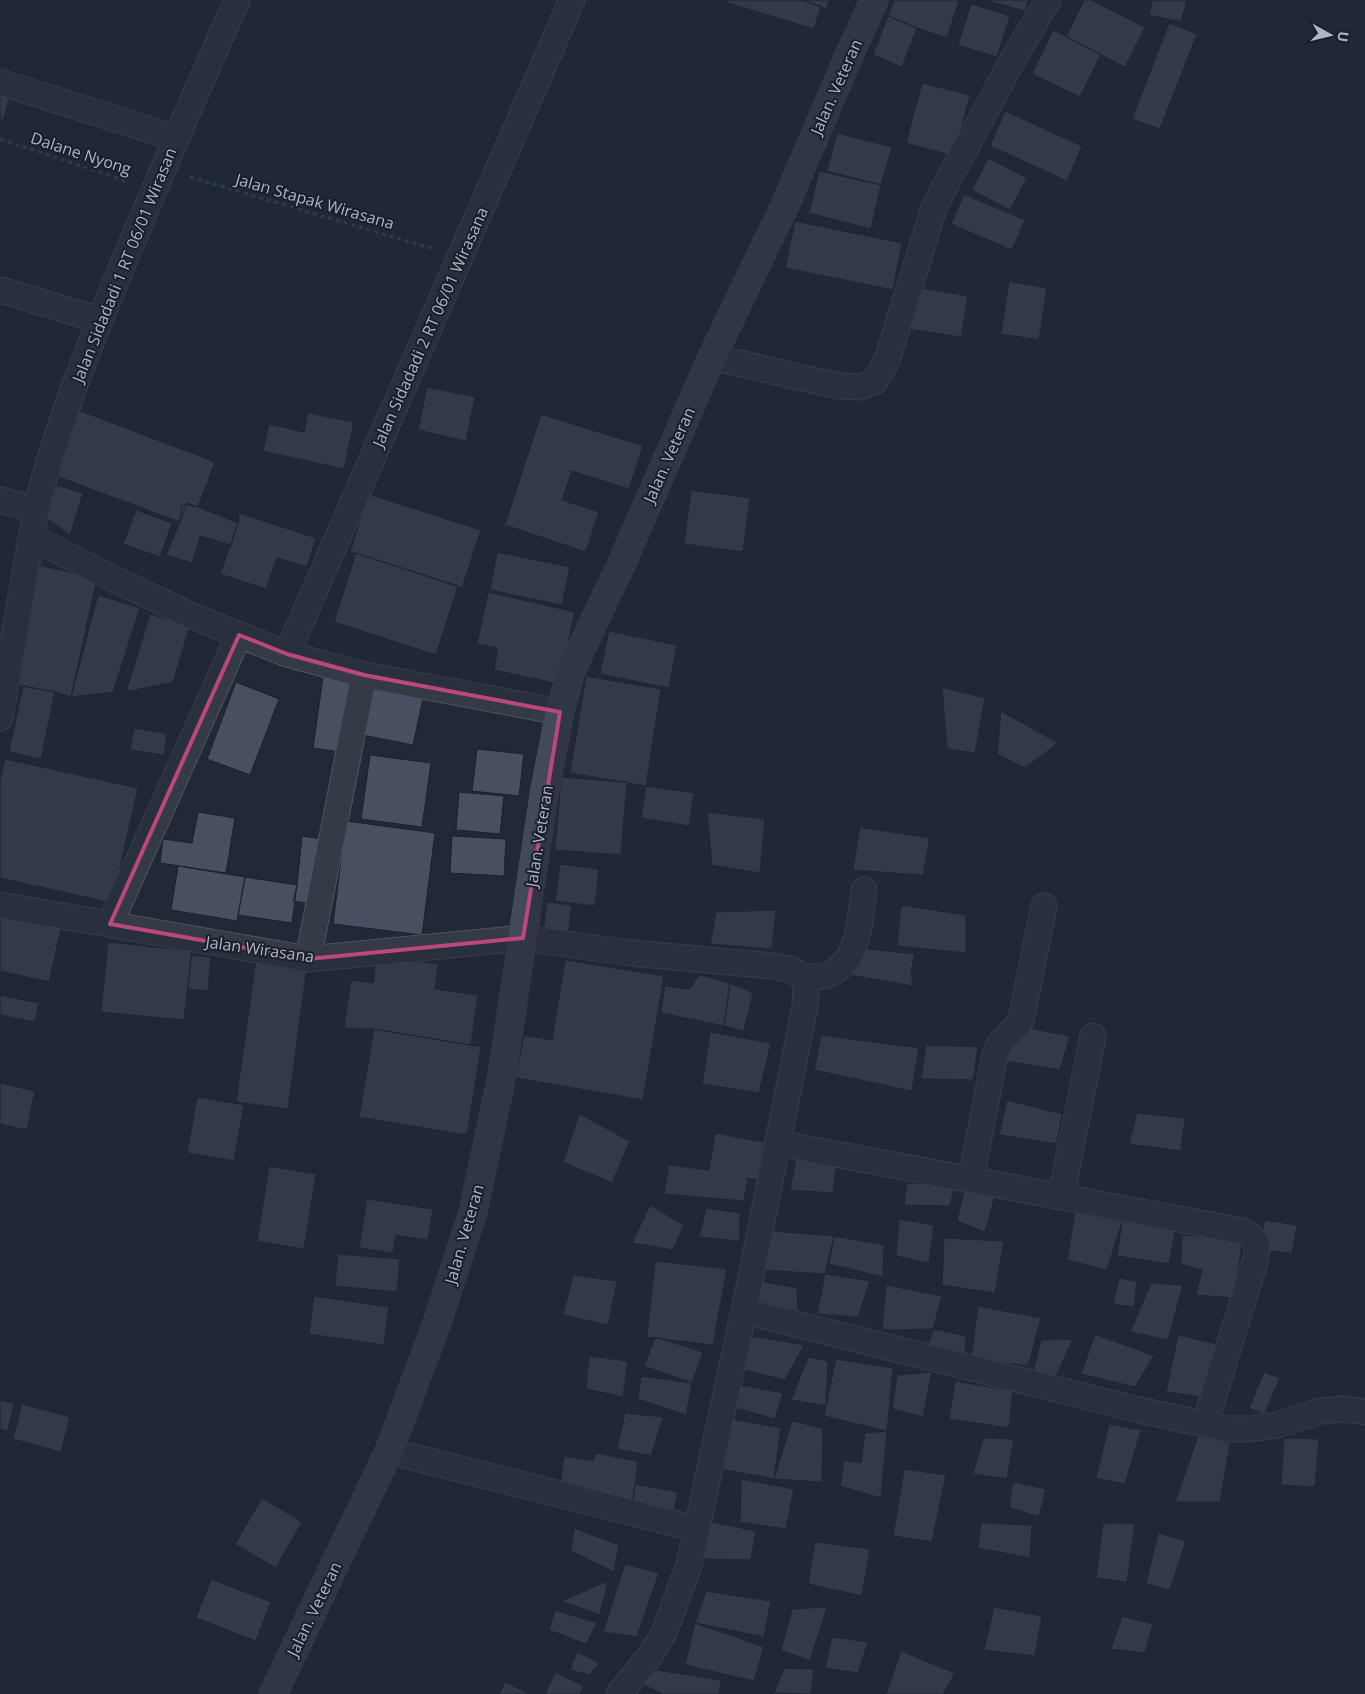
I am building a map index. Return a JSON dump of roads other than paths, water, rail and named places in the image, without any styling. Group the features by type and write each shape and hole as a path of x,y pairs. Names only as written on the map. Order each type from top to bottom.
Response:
{"street":[{"name":"Jalan Sidadadi 1 RT 06/01 Wirasan","path":"0,718 6,643 44,477 62,422 100,320 175,138 237,0"},
{"name":"Jalan Sidadadi 2 RT 06/01 Wirasana","path":"287,654 572,0"},
{"name":"Jalan. Veteran","path":"272,1694 389,1451 441,1312 473,1212 502,1075 546,789 560,712 571,672 712,357 786,203 874,0"},
{"path":"712,357 838,386 860,386 874,382 882,372 887,360 935,205 1006,71 1048,0"},
{"path":"0,82 175,138"},
{"path":"0,290 100,320"},
{"path":"0,500 36,510"},
{"path":"31,537 118,582 287,654 364,675 560,712"},
{"path":"110,924 239,635"},
{"path":"308,959 364,675"},
{"path":"619,1694 649,1656 664,1633 689,1564 744,1311 805,1006 806,991 804,978 824,976 840,968 853,952 858,937 864,890"},
{"name":"Jalan Wirasana","path":"0,905 308,959 523,938 631,953 773,966 792,970 804,978"},
{"path":"971,1180 992,1063 1000,1043 1021,1020 1044,906"},
{"path":"1061,1197 1093,1036"},
{"path":"777,1143 1250,1234 1255,1239 1258,1248 1256,1258 1205,1424"},
{"path":"744,1311 1135,1409 1227,1429 1249,1429 1277,1425 1321,1411 1344,1409 1365,1412"},
{"path":"389,1451 696,1529"}]}
